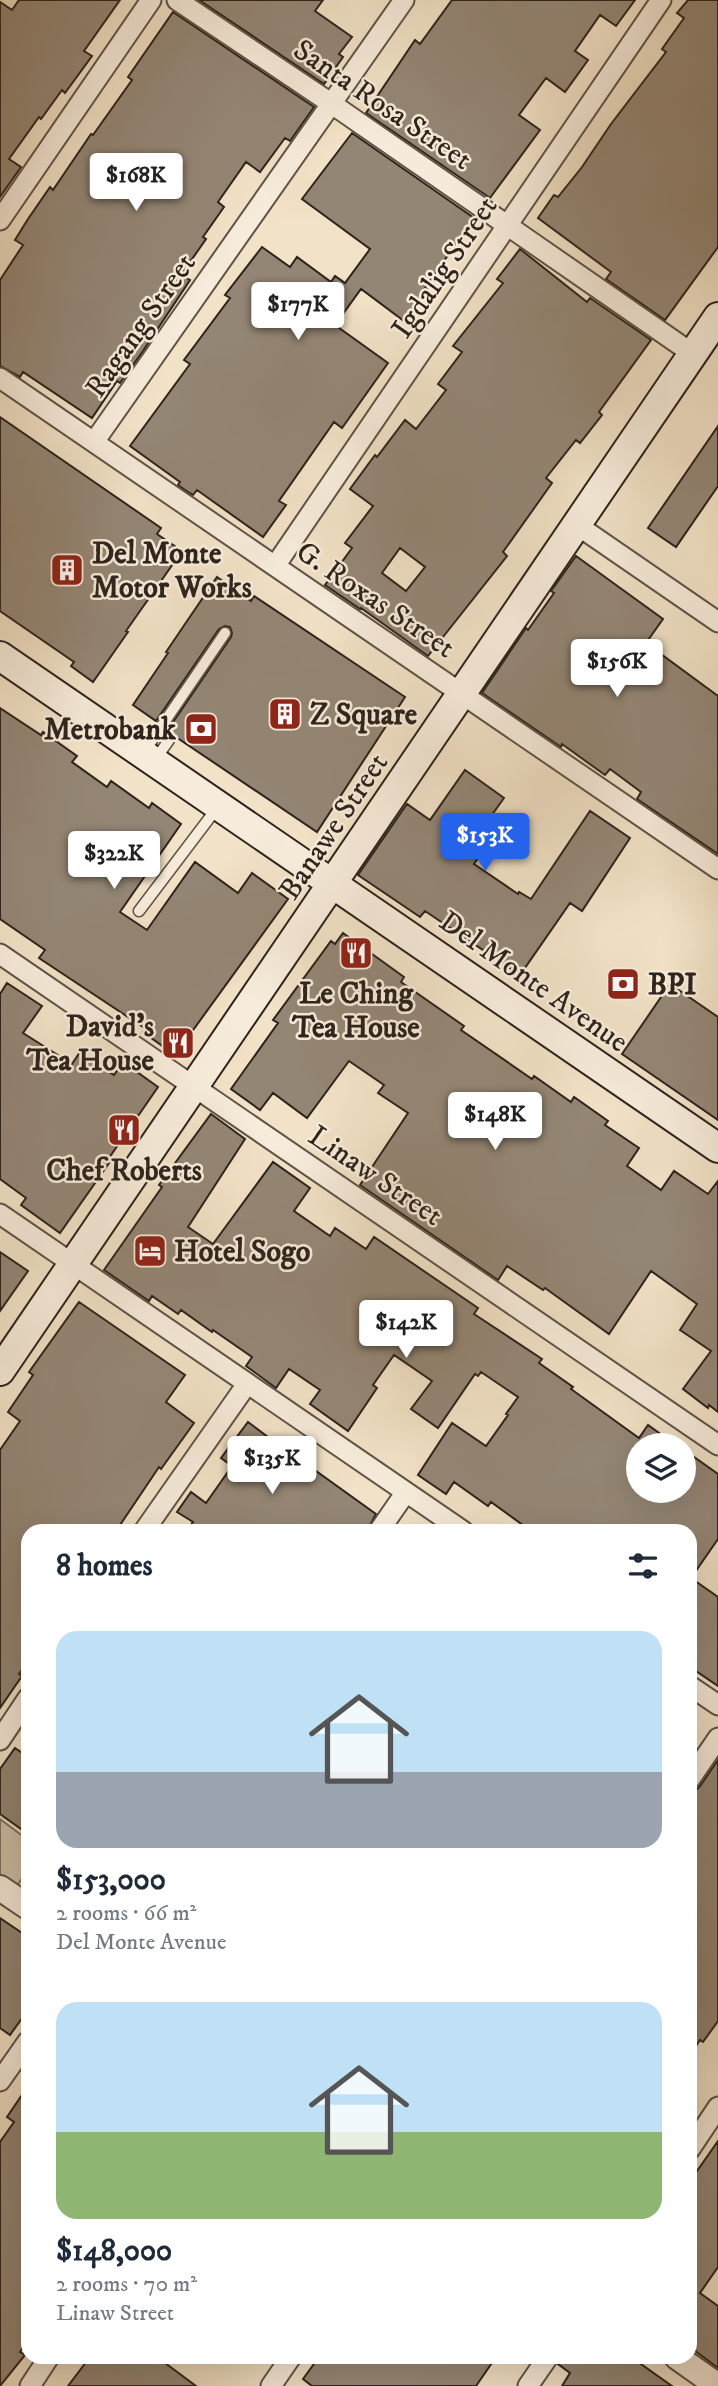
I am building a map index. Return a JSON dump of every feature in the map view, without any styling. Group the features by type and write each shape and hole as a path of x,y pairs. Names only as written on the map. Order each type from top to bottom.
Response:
{"main road":[{"name":"Banawe Street","path":"0,1371 716,323"},
{"name":"Del Monte Avenue","path":"0,656 156,751 219,804 718,1148"}],"street":[{"path":"0,219 151,0"},
{"name":"Santa Rosa Street","path":"177,0 693,354"},
{"name":"Ragang Street","path":"93,442 404,0"},
{"name":"Igdalig Street","path":"275,566 661,0"},
{"name":"G. Roxas Street","path":"0,379 718,869"},
{"path":"577,525 718,622"},
{"name":"Linaw Street","path":"0,954 718,1445"},
{"path":"0,1214 74,1265 112,1284 247,1384 453,1524"},
{"path":"149,1524 247,1384"},
{"path":"384,1524 406,1492"},
{"path":"697,1691 718,1705"},
{"path":"0,1740 21,1708"},
{"path":"697,1769 718,1738"},
{"path":"0,1888 21,1902"},
{"path":"0,2081 21,2051"},
{"path":"697,2138 718,2107"},
{"path":"30,2386 44,2364"},
{"path":"271,2386 285,2364"},
{"path":"527,2386 543,2364"},
{"path":"687,2364 718,2386"}],"lane":[{"path":"156,751 225,634"},
{"path":"138,911 219,804"}],"shaded area":[{"path":"0,1819 21,1835 21,1880 16,1887 0,1875"}],"building":[{"path":"19,0 120,0 84,51 92,56 65,93 62,90 41,119 39,117 9,159 21,167 0,197 0,2 12,10"},
{"path":"199,0 323,0 315,11 352,37 339,54 343,57 324,84"},
{"path":"452,0 635,0 616,26 600,15 575,51 588,60 565,92 546,78 519,115 540,130 490,198 366,113 415,40 420,44"},
{"path":"688,0 718,0 718,247 665,320 606,279 611,272 538,218 554,195 558,197 582,167 666,52 662,49 684,18 677,13"},
{"path":"173,12 314,107 290,141 285,138 260,172 246,162 218,202 224,207 181,275 190,280 143,351 120,383 117,381 92,418 23,372 20,377 0,366 0,280 23,245 15,240 28,219 50,187 53,190 132,80 128,77"},
{"path":"352,133 474,218 404,321 361,289 335,325 388,363 342,428 334,422 279,501 286,505 263,537 197,490 193,495 185,490 178,485 180,482 130,446 190,364 184,360 230,298 225,295 262,247 290,267 297,257 331,282 335,276 345,283 370,249 302,199"},
{"path":"520,249 587,302 590,298 651,340 599,412 602,415 580,443 576,440 546,478 552,483 503,552 507,556 428,656 325,585 352,548 345,543 373,506 350,489 405,420 416,429 446,390 438,384 462,352 453,346 503,283 497,279","holes":["400,548 425,567 406,591 382,573"]},
{"name":"Del Monte Motor Works","path":"0,417 161,528 157,534 182,551 93,682 71,666 74,662 0,611"},
{"path":"718,426 718,486 676,547 648,528"},
{"path":"576,556 663,619 646,643 718,696 718,854 637,799 641,792 610,769 605,775 482,693 526,628 528,630 554,593 551,591"},
{"name":"Z Square","path":"217,577 251,601 254,596 405,697 317,832 167,731 231,637 230,627 219,629 156,721 133,705"},
{"path":"0,708 41,735 43,732 77,756 72,762 107,787 111,781 149,808 152,803 181,824 120,912 147,930 195,862 238,893 252,873 288,899 175,1055 143,1032 146,1029 39,958 45,950 0,919"},
{"path":"465,770 504,798 489,819 500,827 474,864 518,894 519,892 531,899 590,811 630,838 582,911 570,903 520,975 425,911 420,917 358,875 407,804 430,820"},
{"path":"343,933 404,977 401,982 464,1026 461,1030 532,1079 534,1076 571,1102 574,1097 608,1121 605,1125 639,1148 627,1166 661,1190 674,1171 708,1194 718,1181 718,1412 709,1405 708,1408 683,1389 711,1351 680,1330 697,1304 651,1271 609,1334 545,1288 543,1290 507,1266 498,1280 360,1185 408,1113 378,1093 384,1085 349,1061 307,1118 273,1093 260,1110 231,1089 278,1023 273,1020 331,941 335,944"},
{"path":"7,983 42,1006 23,1033 72,1064 80,1052 114,1075 123,1062 158,1087 60,1233 21,1205 26,1198 0,1179 0,994"},
{"path":"670,984 718,1017 718,1120 622,1054"},
{"path":"211,1114 245,1139 188,1227 213,1244 273,1162 310,1188 294,1211 330,1236 335,1228 366,1249 374,1237 478,1308 474,1314 542,1359 539,1363 632,1433 626,1433 626,1503 696,1503 696,1458 718,1474 718,1539 697,1569 697,1524 521,1524 491,1502 488,1506 454,1482 446,1494 418,1475 452,1423 486,1446 508,1415 506,1414 518,1397 481,1372 478,1376 475,1374 438,1428 411,1409 432,1381 394,1355 373,1385 377,1388 348,1431 310,1404 320,1390 289,1369 276,1388 246,1366 252,1357 213,1330 212,1332 181,1310 178,1314 152,1296 149,1301 104,1270 162,1187 159,1185"},
{"path":"0,1252 28,1271 0,1311"},
{"path":"79,1302 185,1375 166,1402 194,1423 161,1469 159,1467 121,1524 21,1524 21,1677 0,1708 0,1450 20,1421 8,1412 33,1375 29,1372"},
{"path":"248,1422 277,1444 267,1457 299,1481 309,1466 376,1514 371,1524 191,1524 193,1522 177,1512 191,1492 206,1503 232,1466 221,1458"},
{"path":"648,1425 659,1433 642,1433"},
{"path":"697,1582 718,1597 718,1686 697,1672"},
{"path":"15,1748 21,1752 21,1829 0,1814 0,1769"},
{"path":"718,1760 718,2021 703,2042 700,2040 697,2044 697,1789"},
{"path":"0,1918 21,1932 21,2020 10,2035 0,2028"},
{"path":"21,2096 21,2360 0,2386 0,2142 14,2122 7,2117"},
{"path":"718,2141 718,2267 700,2293 718,2306 718,2368 697,2352 697,2171"},
{"path":"85,2364 166,2364 196,2386 68,2386"},
{"path":"314,2364 491,2364 476,2386 312,2386 303,2379"},
{"path":"558,2364 641,2364 672,2386 562,2386 570,2373"}],"place":[{"name":"Del Monte Motor Works","path":"67,570"},
{"name":"Z Square","path":"285,714"},
{"name":"Metrobank","path":"201,729"},
{"name":"Le Ching Tea House","path":"356,953"},
{"name":"BPI","path":"623,984"},
{"name":"David's Tea House","path":"178,1043"},
{"name":"Chef Roberts","path":"124,1130"},
{"name":"Hotel Sogo","path":"150,1251"}]}
